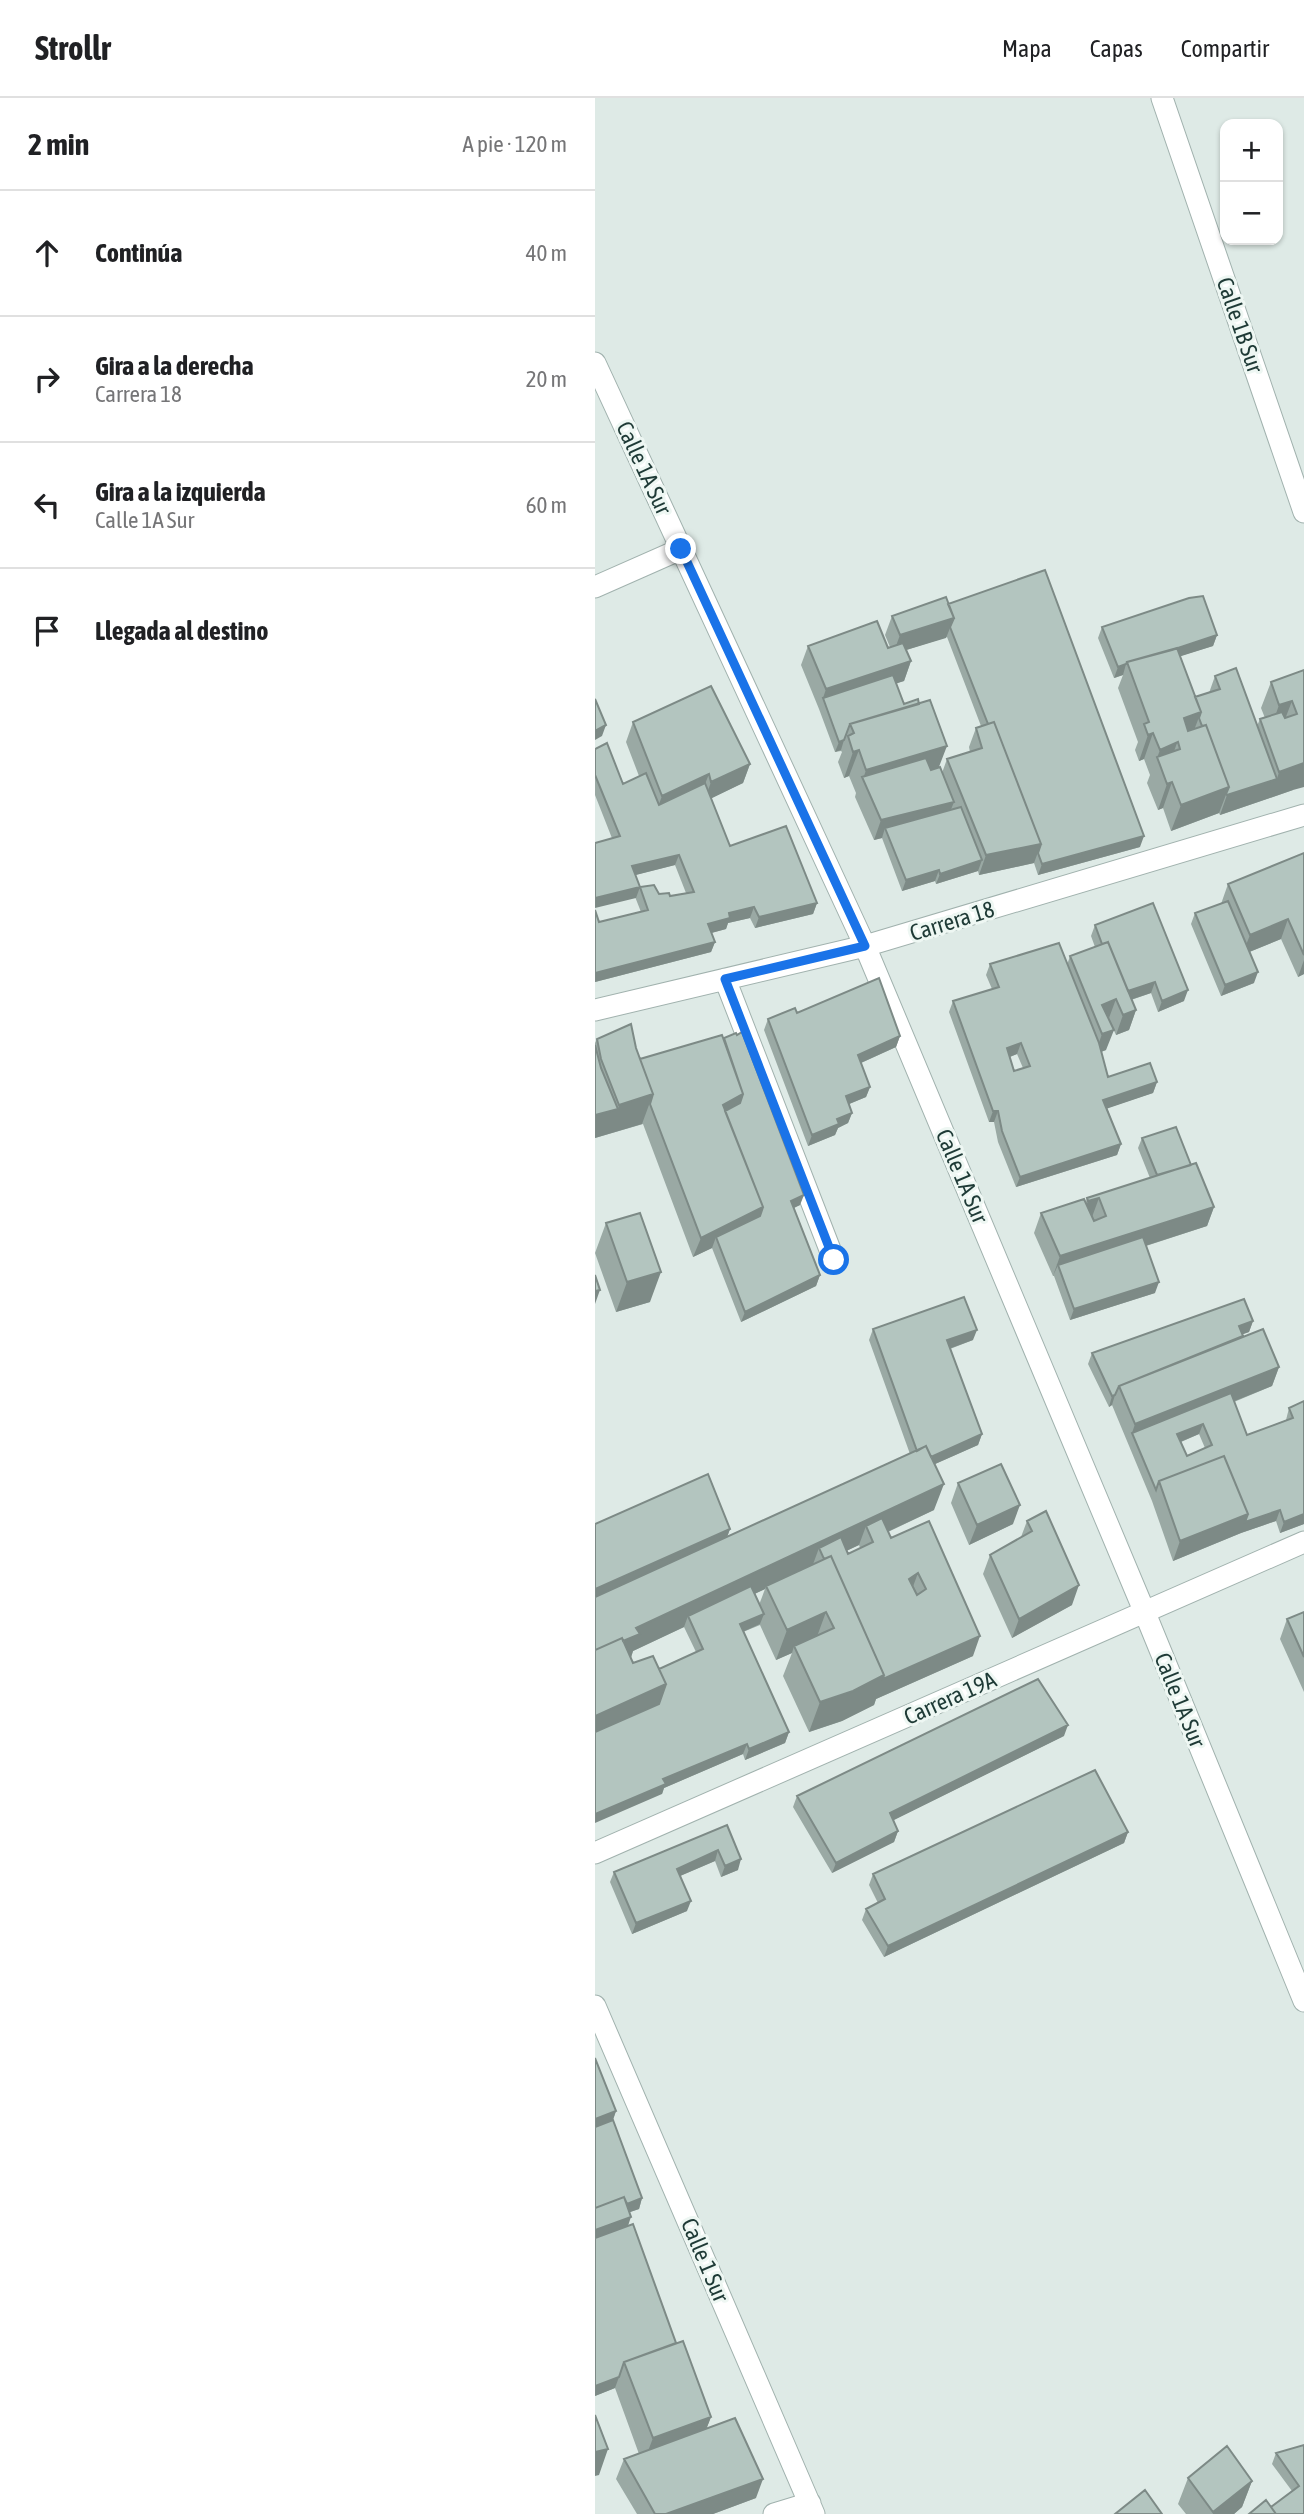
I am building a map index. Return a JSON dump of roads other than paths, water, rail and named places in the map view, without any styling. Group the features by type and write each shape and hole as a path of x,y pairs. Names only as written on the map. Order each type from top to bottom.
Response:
{"street":[{"name":"Calle 1B Sur","path":"1162,98 1304,512"},
{"name":"Calle 1A Sur","path":"595,363 865,946 1145,1613 1304,2001"},
{"path":"595,587 681,549"},
{"name":"Carrera 18","path":"595,1010 865,946 1304,816"},
{"path":"725,979 834,1260"},
{"name":"Carrera 19A","path":"595,1853 1304,1542"},
{"name":"Calle 1 Sur","path":"595,2006 812,2509"},
{"path":"774,2514 812,2509"}]}
